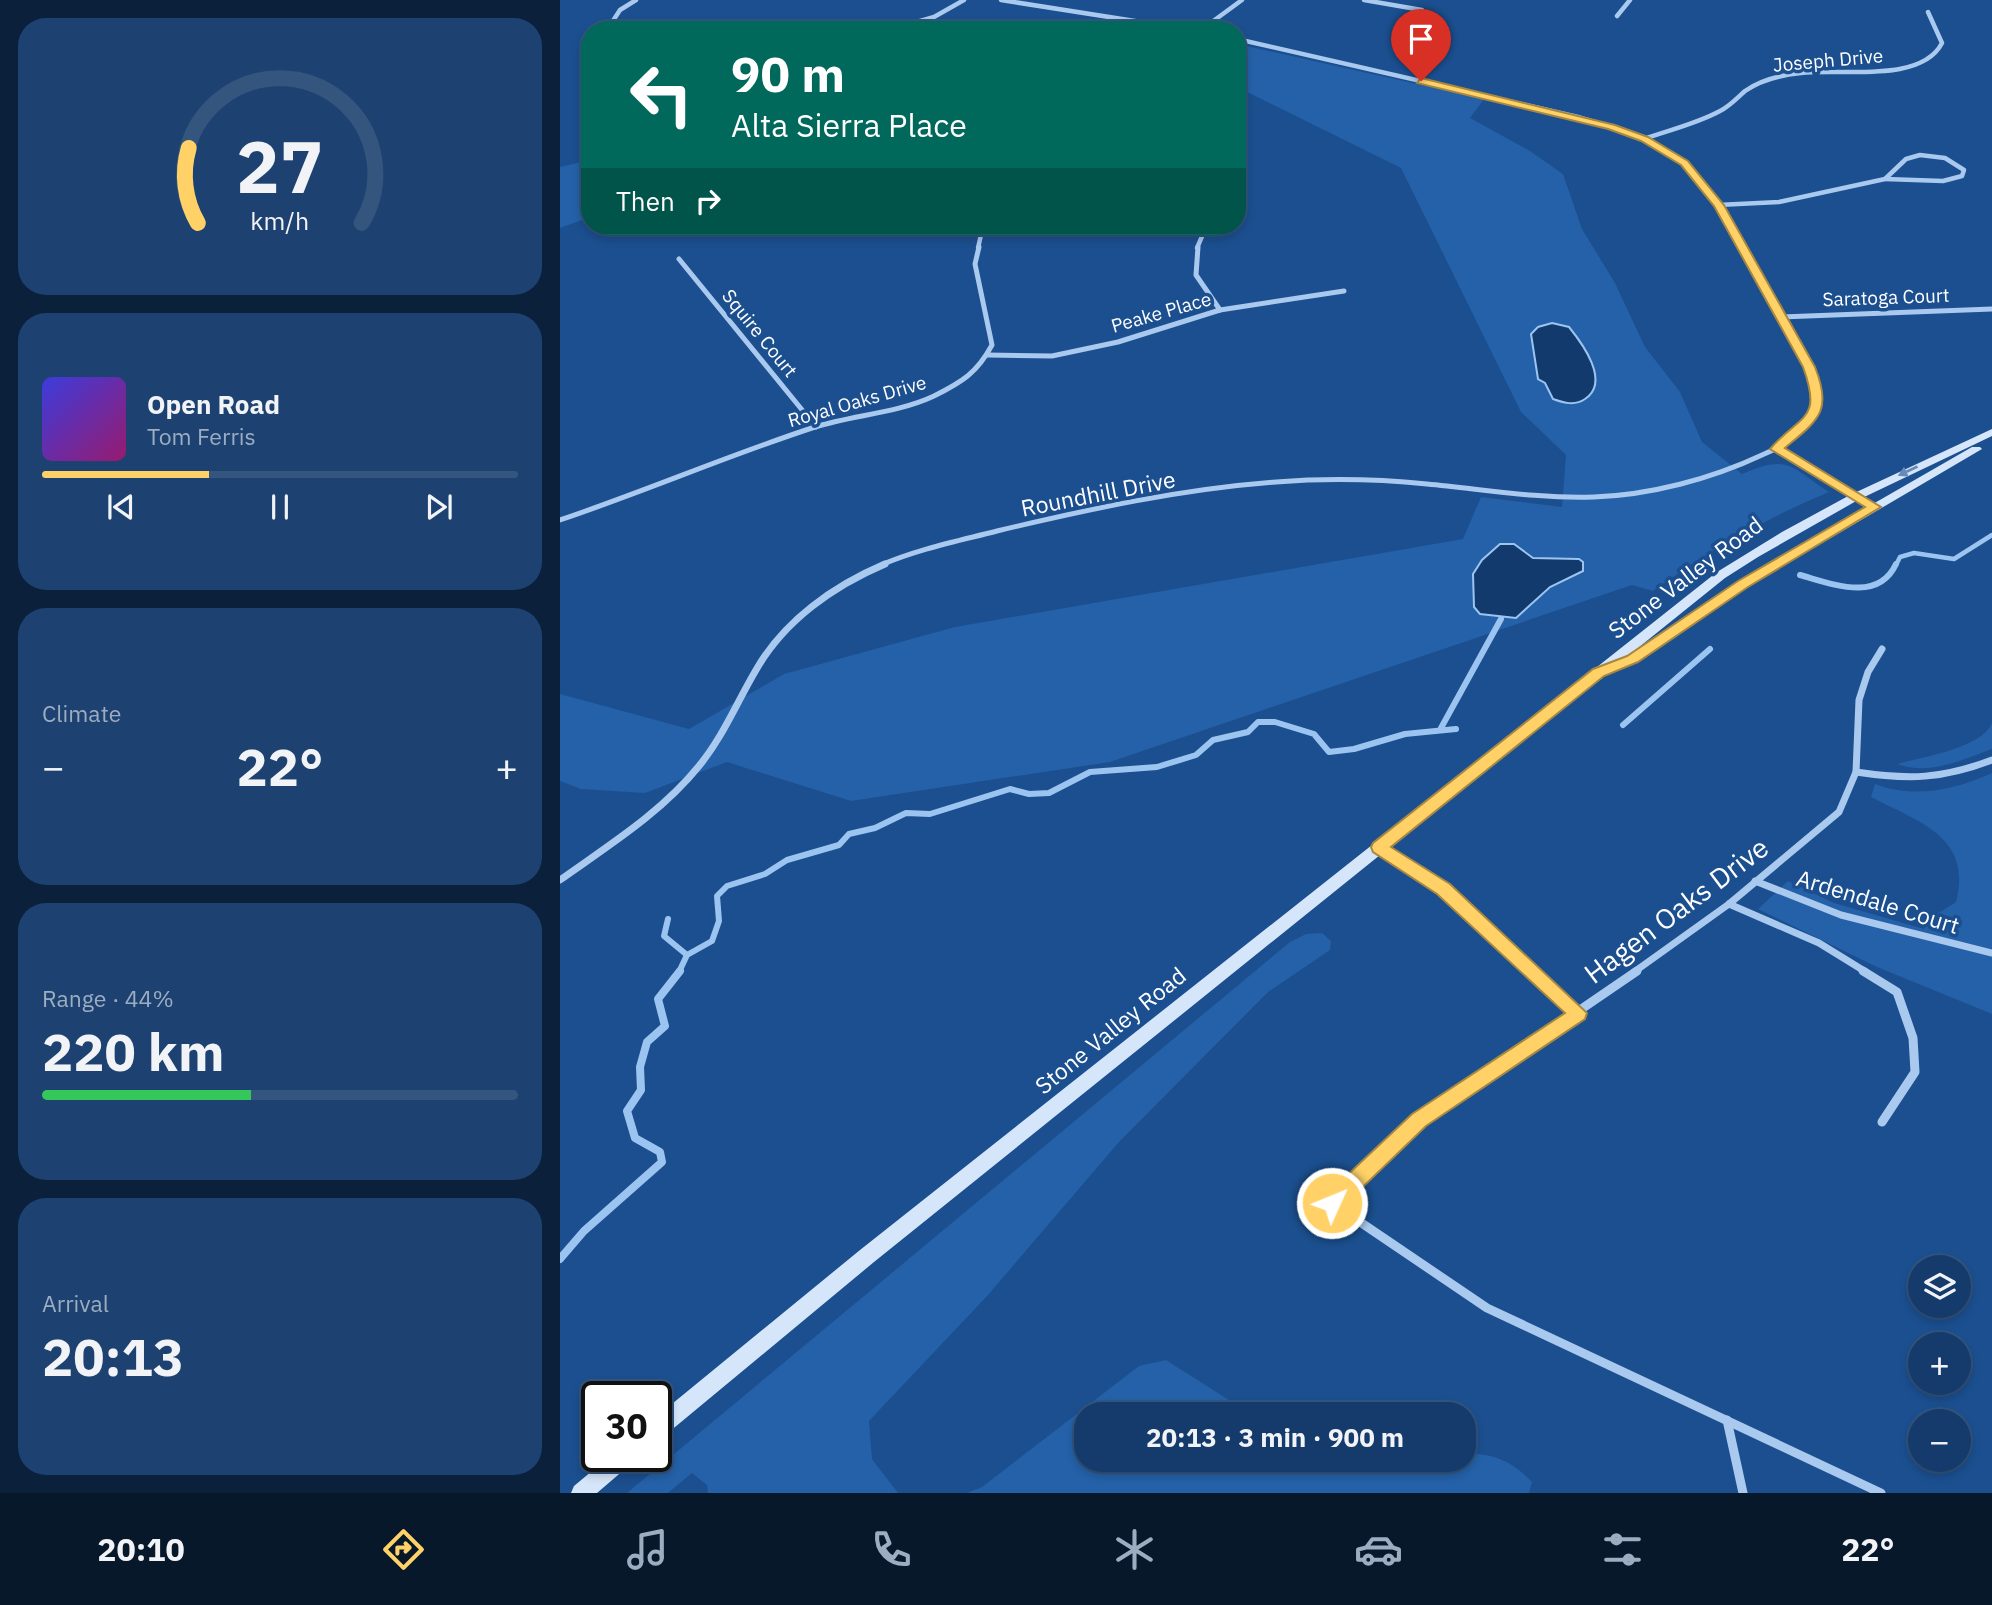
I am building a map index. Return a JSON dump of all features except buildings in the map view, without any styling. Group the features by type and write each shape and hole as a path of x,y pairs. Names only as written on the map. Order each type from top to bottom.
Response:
{"street":[{"path":"613,21 620,10 636,0"},
{"path":"919,21 933,17 964,0"},
{"path":"1001,0 1135,21"},
{"path":"1213,21 1242,0"},
{"path":"1364,0 1422,10"},
{"path":"1618,16 1630,0"},
{"name":"Joseph Drive","path":"1644,139 1722,110 1748,89 1774,77 1807,72 1909,68 1927,62 1937,55 1942,43 1928,12"},
{"name":"Roundhill Drive","path":"560,880 682,787 715,744 760,662 783,633 828,594 874,568 926,549 1065,515 1223,487 1372,480 1597,497 1639,492 1686,483 1776,449 1802,430 1813,418 1817,406 1816,385 1809,367 1718,205 1685,163 1644,139 1578,117 1246,41"},
{"path":"1718,205 1779,202 1885,178 1943,181 1962,176 1964,170 1947,159 1919,156 1903,161 1885,178"},
{"path":"981,235 975,264 992,345 987,355"},
{"path":"1203,235 1192,257 1196,282 1220,310"},
{"name":"Squire Court","path":"679,259 816,427"},
{"name":"Peake Place","path":"987,355 1052,356 1118,342 1220,310 1344,291"},
{"name":"Saratoga Court","path":"1780,317 1992,309"},
{"name":"Royal Oaks Drive","path":"560,520 653,489 816,427 947,391 980,368 987,355"},
{"name":"Stone Valley Road","path":"672,1417 867,1256 1721,575 1776,538 1856,495 1992,432"},
{"name":"Stone Valley Road","path":"1599,673 1633,659 1743,584 1992,440"},
{"path":"1776,449 1875,507"},
{"name":"Hagen Oaks Drive","path":"1881,1493 1488,1308 1332,1203 1419,1120 1578,1013 1729,904 1839,812 1856,772 1859,700 1868,672 1882,649"},
{"path":"1856,772 1909,781 1948,776 1992,760"},
{"path":"1379,847 1444,889 1578,1013"},
{"name":"Ardendale Court","path":"1755,881 1841,915 1992,953"},
{"path":"1729,904 1819,943 1897,992 1913,1038 1915,1072 1882,1122"},
{"path":"1727,1420 1743,1493"},
{"path":"581,1493 606,1472"}],"shaded area":[{"path":"1246,46 1484,99 1470,118 1530,151 1563,174 1582,229 1615,283 1645,347 1680,392 1702,442 1742,474 1780,464 1796,470 1829,492 1738,536 1653,591 1632,585 1110,762 851,801 727,762 645,793 581,789 560,781 560,694 689,729 784,674 955,627 1463,539 1481,497 1562,507 1566,455 1521,412 1401,168 1246,91"},
{"path":"581,162 581,220 560,228 560,167"},
{"path":"1552,323 1569,327 1592,363 1595,383 1592,392 1577,403 1553,399 1545,383 1538,379 1531,334 1538,327"},
{"path":"1500,544 1514,544 1533,558 1579,559 1583,562 1583,571 1550,587 1516,618 1480,614 1474,607 1473,574 1482,560"},
{"path":"1992,723 1992,749 1957,762 1933,767 1897,764 1964,745 1986,732"},
{"path":"1992,773 1992,1014 1877,967 1758,909 1788,881 1834,903 1924,929 1937,914 1956,902 1959,880 1957,862 1938,834 1871,797 1875,784 1890,789 1920,792 1949,788"},
{"path":"1322,933 1331,941 1330,950 1268,992 1119,1142 988,1295 869,1421 872,1459 898,1493 708,1493 707,1485 692,1473 668,1493 627,1493 652,1472 672,1472 672,1456 1290,942 1306,934"},
{"path":"1166,1360 1232,1402 1092,1402 1139,1366"},
{"path":"1074,1416 1074,1472 1476,1472 1476,1454 1502,1460 1532,1482 1529,1493 967,1493 982,1487"}],"waterway":[{"path":"1896,565 1900,557 1914,553 1954,559 1992,535"},
{"path":"1800,575 1840,586 1866,587 1888,576 1896,564"},
{"path":"1441,728 1501,619"},
{"path":"1623,725 1710,649"},
{"path":"687,955 712,941 719,921 717,896 727,886 765,874 787,860 839,845 849,834 875,828 906,813 930,814 1010,789 1029,794 1049,793 1090,772 1157,767 1196,755 1213,740 1248,732 1258,722 1275,722 1314,734 1329,752 1354,749 1405,734 1456,729"},
{"path":"668,919 664,936 687,955"},
{"path":"679,972 687,955"},
{"path":"560,1259 584,1231 662,1162 660,1152 635,1138 627,1111 641,1090 640,1067 647,1042 665,1026 658,999 680,971"}],"route":[{"path":"1332,1203 1419,1120 1578,1013 1444,889 1379,847 1599,673 1633,659 1743,584 1875,507 1776,449 1802,430 1813,418 1817,406 1816,385 1809,367 1718,205 1698,176 1685,163 1644,139 1612,127 1421,81"}]}
